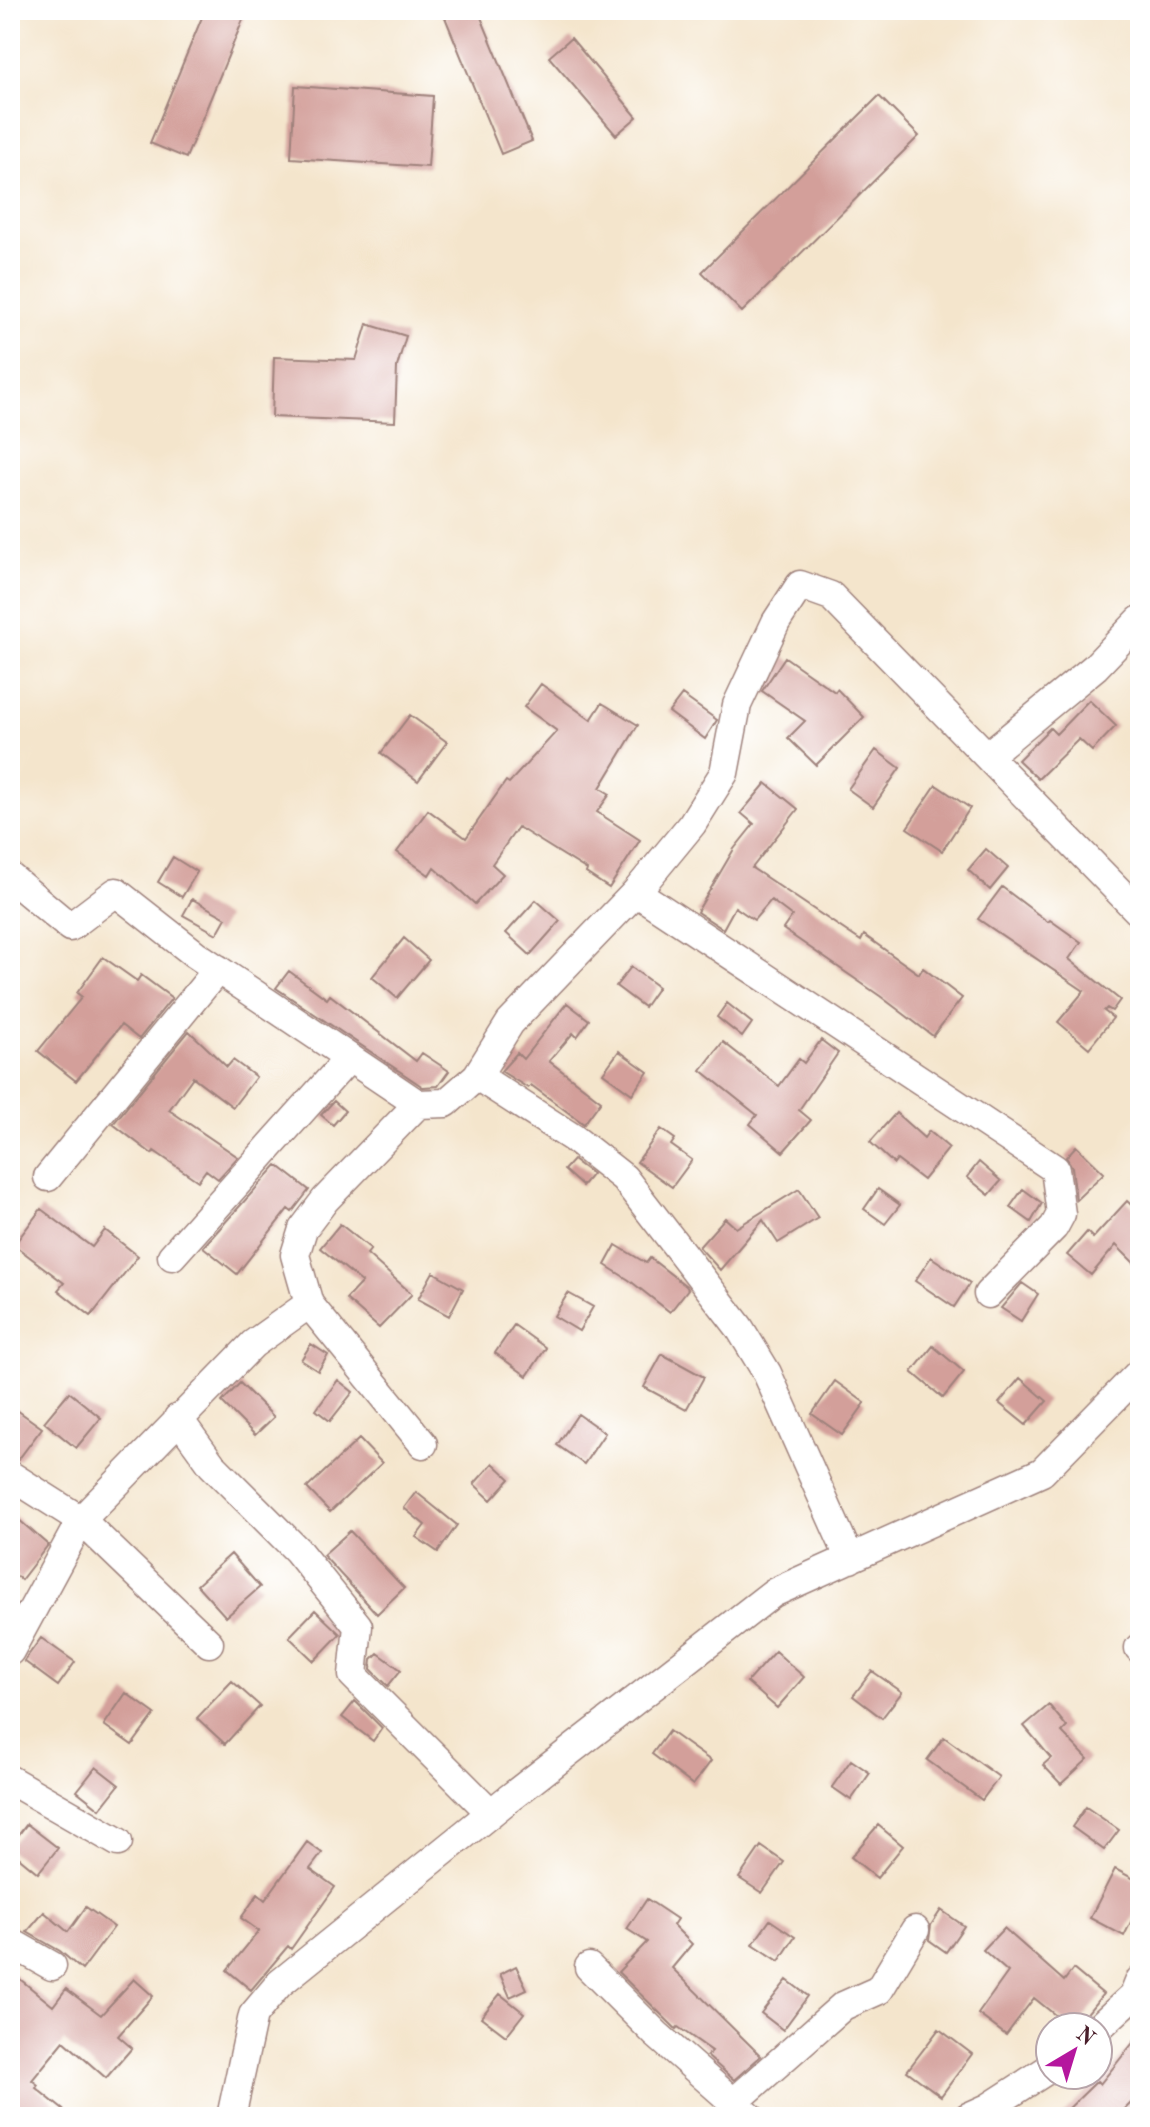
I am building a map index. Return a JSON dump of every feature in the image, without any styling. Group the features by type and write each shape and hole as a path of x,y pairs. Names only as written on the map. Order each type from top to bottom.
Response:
{"street":[{"path":"10,877 70,927 116,892 218,969 418,1104 446,1103 477,1076 510,1023 636,892 692,824 724,773 737,705 776,622 800,585 831,596 1140,913"},
{"path":"987,756 1095,667 1140,620"},
{"path":"636,892 1055,1169 1061,1214 1054,1227 988,1294"},
{"path":"48,1177 218,969"},
{"path":"172,1256 349,1058"},
{"path":"477,1076 573,1138 624,1178 739,1327 767,1373 850,1559"},
{"path":"418,1104 325,1200 303,1229 295,1255 309,1304 423,1444"},
{"path":"10,1651 81,1520 253,1344 309,1304"},
{"path":"231,2117 253,2015 279,1984 491,1813 773,1593 1042,1472 1140,1372"},
{"path":"178,1418 212,1465 297,1550 358,1626 353,1675 491,1813"},
{"path":"10,1475 81,1520 209,1643"},
{"path":"10,1780 118,1842"},
{"path":"589,1967 656,2034 741,2110 843,2006 879,1990 915,1930"},
{"path":"10,1942 52,1966"},
{"path":"1114,2013 1134,1995 1140,1980"},
{"path":"968,2117 1034,2078"}],"building":[{"path":"205,10 247,10 186,158 150,143"},
{"path":"442,10 478,10 532,141 501,154"},
{"path":"571,38 637,117 616,135 549,57"},
{"path":"295,86 433,96 428,167 291,158"},
{"path":"879,96 919,136 742,312 702,272"},
{"path":"367,324 406,336 397,367 395,422 272,417 274,357 356,360"},
{"path":"785,657 835,692 837,689 864,717 816,765 788,738 805,721 762,691"},
{"path":"541,684 591,720 602,703 638,725 600,788 610,794 597,812 640,840 609,888 586,873 587,870 518,827 492,864 503,874 475,904 434,867 429,875 397,852 428,810 466,838 506,781 509,783 557,731 524,707"},
{"path":"682,695 717,720 705,739 669,712"},
{"path":"1089,700 1116,726 1092,751 1079,739 1038,779 1018,760 1050,728 1056,734"},
{"path":"410,715 447,742 418,781 381,753"},
{"path":"876,750 900,768 873,807 848,789"},
{"path":"766,783 798,809 752,868 861,941 864,935 919,974 923,968 962,998 933,1036 783,929 792,916 771,900 754,920 735,907 723,929 697,912 734,849 754,824 741,813"},
{"path":"936,785 970,808 942,851 907,828"},
{"path":"986,849 1008,868 990,890 968,870"},
{"path":"173,857 197,872 182,897 158,882"},
{"path":"1002,887 1048,922 1050,920 1081,942 1069,959 1120,1000 1112,1011 1107,1008 1104,1011 1113,1018 1089,1048 1058,1022 1084,991 978,919"},
{"path":"192,899 226,918 217,934 183,915"},
{"path":"536,900 560,921 530,955 506,933"},
{"path":"404,938 429,960 397,998 372,977"},
{"path":"103,957 137,981 141,975 172,998 139,1039 121,1025 76,1081 38,1051 82,997 77,993"},
{"path":"631,967 658,987 644,1007 616,986"},
{"path":"289,971 327,999 330,995 416,1061 422,1053 449,1071 438,1086 423,1087 276,988"},
{"path":"567,1003 589,1020 577,1037 573,1033 549,1061 601,1101 584,1124 531,1085 528,1088 501,1071 517,1053 523,1059"},
{"path":"727,1003 752,1023 742,1037 717,1017"},
{"path":"189,1031 227,1067 233,1060 256,1077 233,1107 193,1077 169,1110 238,1157 218,1179 206,1170 198,1181 154,1151 152,1154 113,1124"},
{"path":"821,1040 838,1053 799,1110 811,1120 783,1152 750,1124 757,1115 701,1070 723,1042 779,1086 799,1059 804,1063"},
{"path":"619,1051 648,1072 632,1094 603,1073"},
{"path":"334,1101 345,1111 333,1125 321,1115"},
{"path":"896,1113 924,1138 929,1131 949,1148 923,1180 897,1160 894,1164 870,1142"},
{"path":"661,1129 675,1139 671,1145 692,1160 672,1187 637,1162"},
{"path":"1076,1146 1104,1173 1076,1200 1072,1167 1066,1157"},
{"path":"573,1160 592,1174 582,1186 564,1170"},
{"path":"979,1162 1001,1181 989,1195 967,1177"},
{"path":"277,1165 309,1190 292,1212 288,1209 237,1274 203,1247"},
{"path":"799,1189 818,1218 778,1243 763,1220 720,1270 699,1247 725,1218 736,1228"},
{"path":"878,1189 900,1205 885,1224 864,1209"},
{"path":"1023,1189 1042,1203 1031,1222 1010,1207"},
{"path":"1127,1201 1140,1213 1140,1269 1116,1245 1091,1275 1067,1255 1087,1232 1093,1238"},
{"path":"41,1209 92,1247 105,1230 138,1256 91,1316 58,1290 64,1283 14,1245"},
{"path":"340,1224 371,1249 367,1254 412,1294 379,1328 346,1299 362,1282 320,1248"},
{"path":"616,1245 646,1263 650,1258 686,1286 688,1289 670,1312 605,1265"},
{"path":"931,1257 970,1283 954,1307 915,1281"},
{"path":"433,1272 463,1289 449,1316 418,1299"},
{"path":"1022,1283 1038,1294 1021,1321 1001,1308"},
{"path":"568,1293 593,1307 579,1331 554,1316"},
{"path":"514,1325 546,1348 527,1376 495,1353"},
{"path":"311,1344 328,1355 318,1371 301,1360"},
{"path":"933,1346 964,1372 943,1398 912,1372"},
{"path":"662,1354 704,1377 686,1410 644,1387"},
{"path":"1020,1378 1047,1401 1026,1425 999,1403"},
{"path":"338,1380 353,1392 330,1421 316,1410"},
{"path":"835,1381 865,1403 842,1435 812,1414"},
{"path":"240,1383 274,1417 255,1435 222,1402"},
{"path":"69,1392 101,1418 76,1448 44,1422"},
{"path":"10,1405 42,1428 18,1460 10,1458"},
{"path":"578,1414 605,1433 584,1464 557,1445"},
{"path":"359,1439 382,1463 330,1512 307,1488"},
{"path":"493,1463 510,1479 491,1500 474,1484"},
{"path":"416,1492 457,1525 438,1552 416,1537 425,1525 404,1508"},
{"path":"10,1512 48,1545 21,1580 10,1570"},
{"path":"350,1531 404,1588 377,1614 323,1555"},
{"path":"231,1554 260,1587 226,1617 197,1585"},
{"path":"315,1610 340,1634 314,1661 289,1637"},
{"path":"41,1638 75,1662 58,1686 24,1661"},
{"path":"775,1651 804,1677 777,1708 747,1682"},
{"path":"378,1653 401,1670 388,1686 371,1669 372,1659"},
{"path":"872,1671 902,1692 882,1718 853,1696"},
{"path":"232,1681 260,1706 225,1744 197,1718"},
{"path":"126,1693 155,1714 132,1745 104,1725"},
{"path":"355,1701 382,1728 373,1741 342,1717"},
{"path":"1049,1705 1067,1727 1062,1732 1088,1759 1061,1784 1043,1765 1051,1758 1024,1726"},
{"path":"669,1731 711,1761 693,1785 652,1754"},
{"path":"944,1737 999,1777 982,1800 927,1760"},
{"path":"851,1760 870,1773 851,1800 832,1787"},
{"path":"96,1767 119,1785 100,1809 77,1791"},
{"path":"1086,1807 1119,1830 1104,1850 1072,1827"},
{"path":"27,1824 58,1848 38,1873 10,1850"},
{"path":"878,1825 903,1846 877,1878 851,1857"},
{"path":"307,1842 322,1853 310,1869 335,1887 291,1949 288,1946 251,1990 227,1970 259,1931 241,1918 258,1894 265,1900"},
{"path":"761,1846 784,1862 762,1893 739,1878"},
{"path":"1115,1869 1140,1882 1140,1904 1124,1936 1090,1918"},
{"path":"647,1899 677,1919 673,1925 692,1944 672,1968 761,2056 734,2080 707,2056 712,2051 678,2027 676,2029 618,1972 647,1942 627,1929"},
{"path":"86,1907 114,1927 82,1970 60,1951 27,1932 44,1912 68,1932"},
{"path":"941,1910 964,1926 946,1952 929,1940 931,1925"},
{"path":"770,1920 795,1937 779,1961 753,1944"},
{"path":"1004,1928 1064,1981 1073,1969 1103,1994 1089,2011 1050,2011 1034,1998 1006,2035 978,2014 1008,1972 983,1950"},
{"path":"516,1966 527,1989 510,1997 500,1974"},
{"path":"10,1971 53,2006 66,1989 101,2015 134,1979 153,1996 118,2036 132,2048 106,2078 64,2041 32,2080 38,2085 36,2088 72,2117 23,2117 10,2108"},
{"path":"787,1980 808,1996 783,2030 761,2013"},
{"path":"500,1994 524,2013 506,2036 481,2017"},
{"path":"939,2029 972,2054 941,2096 907,2071"},
{"path":"1140,2034 1140,2094 1117,2117 1060,2117 1087,2091 1114,2091 1114,2066"}]}
